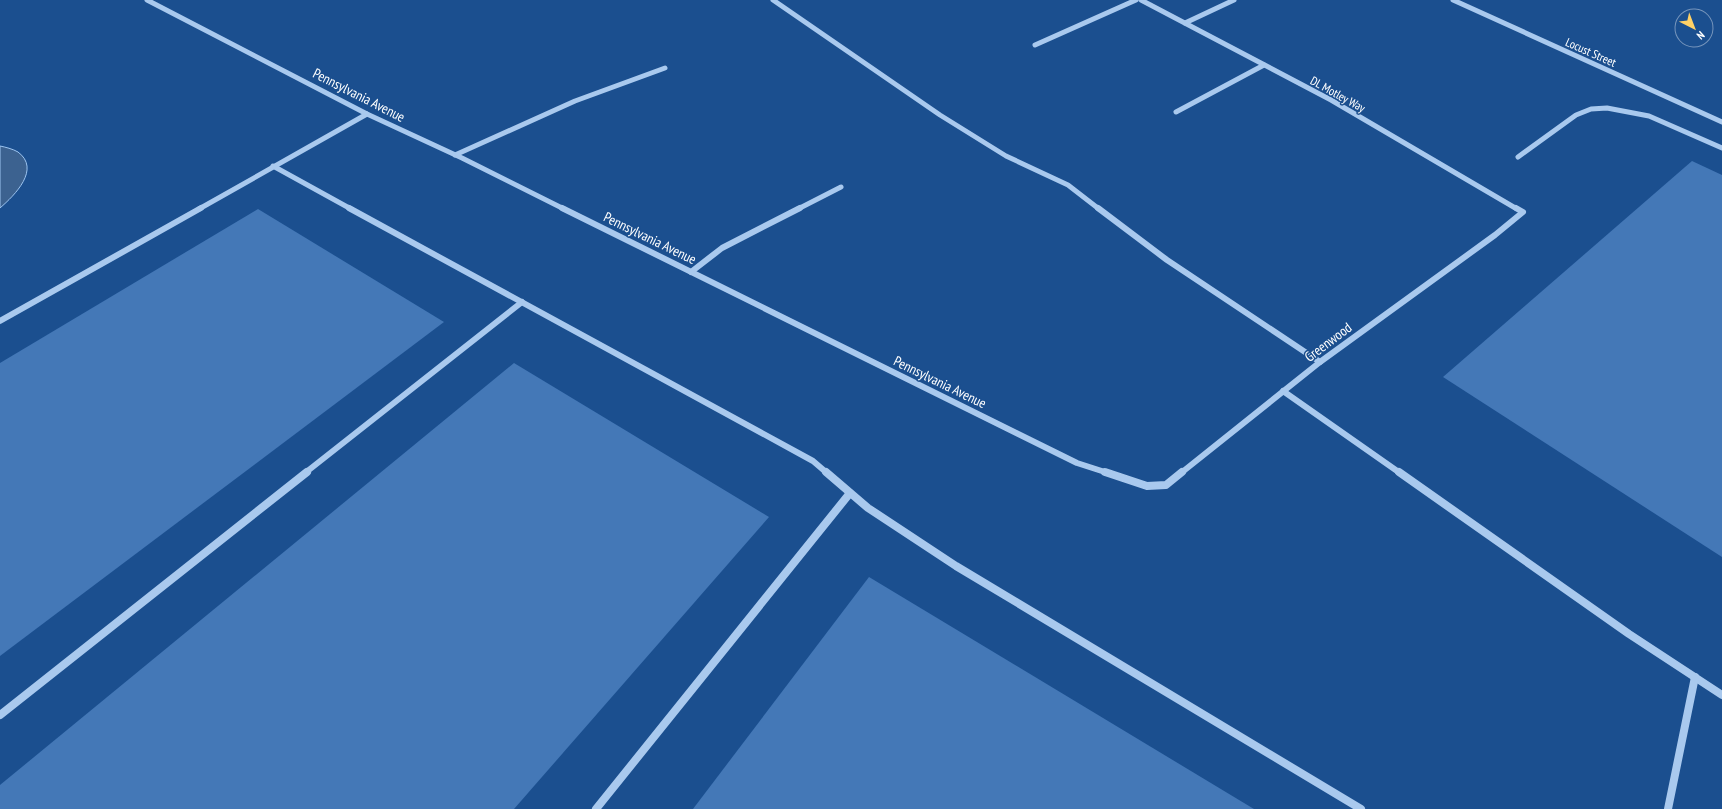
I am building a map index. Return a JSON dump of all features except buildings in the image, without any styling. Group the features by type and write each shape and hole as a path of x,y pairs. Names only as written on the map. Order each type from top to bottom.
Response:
{"street":[{"name":"Pennsylvania Avenue","path":"147,0 367,114 455,155 1077,463 1147,486"},
{"path":"773,0 940,115 1006,156 1068,185 1167,260 1320,362"},
{"path":"1035,45 1136,0"},
{"name":"DL Motley Way","path":"1141,0 1331,100 1523,212"},
{"path":"1185,23 1234,0"},
{"name":"Locust Street","path":"1452,0 1722,122"},
{"path":"1176,112 1264,65"},
{"path":"455,155 502,132 575,101 665,68"},
{"path":"1518,157 1576,114 1591,109 1607,108 1649,116 1722,148"},
{"path":"0,321 367,114"},
{"path":"273,166 813,461 868,508 956,566 1361,809"},
{"path":"691,272 722,248 741,237 841,187"},
{"name":"Greenwood","path":"1147,486 1166,485 1320,362 1523,212"},
{"path":"0,715 522,302"},
{"path":"1284,391 1630,634 1722,695"},
{"path":"596,809 850,492"},
{"path":"1668,809 1695,677"}],"water":[{"path":"0,146 18,152 24,159 27,166 23,182 0,208"}]}
